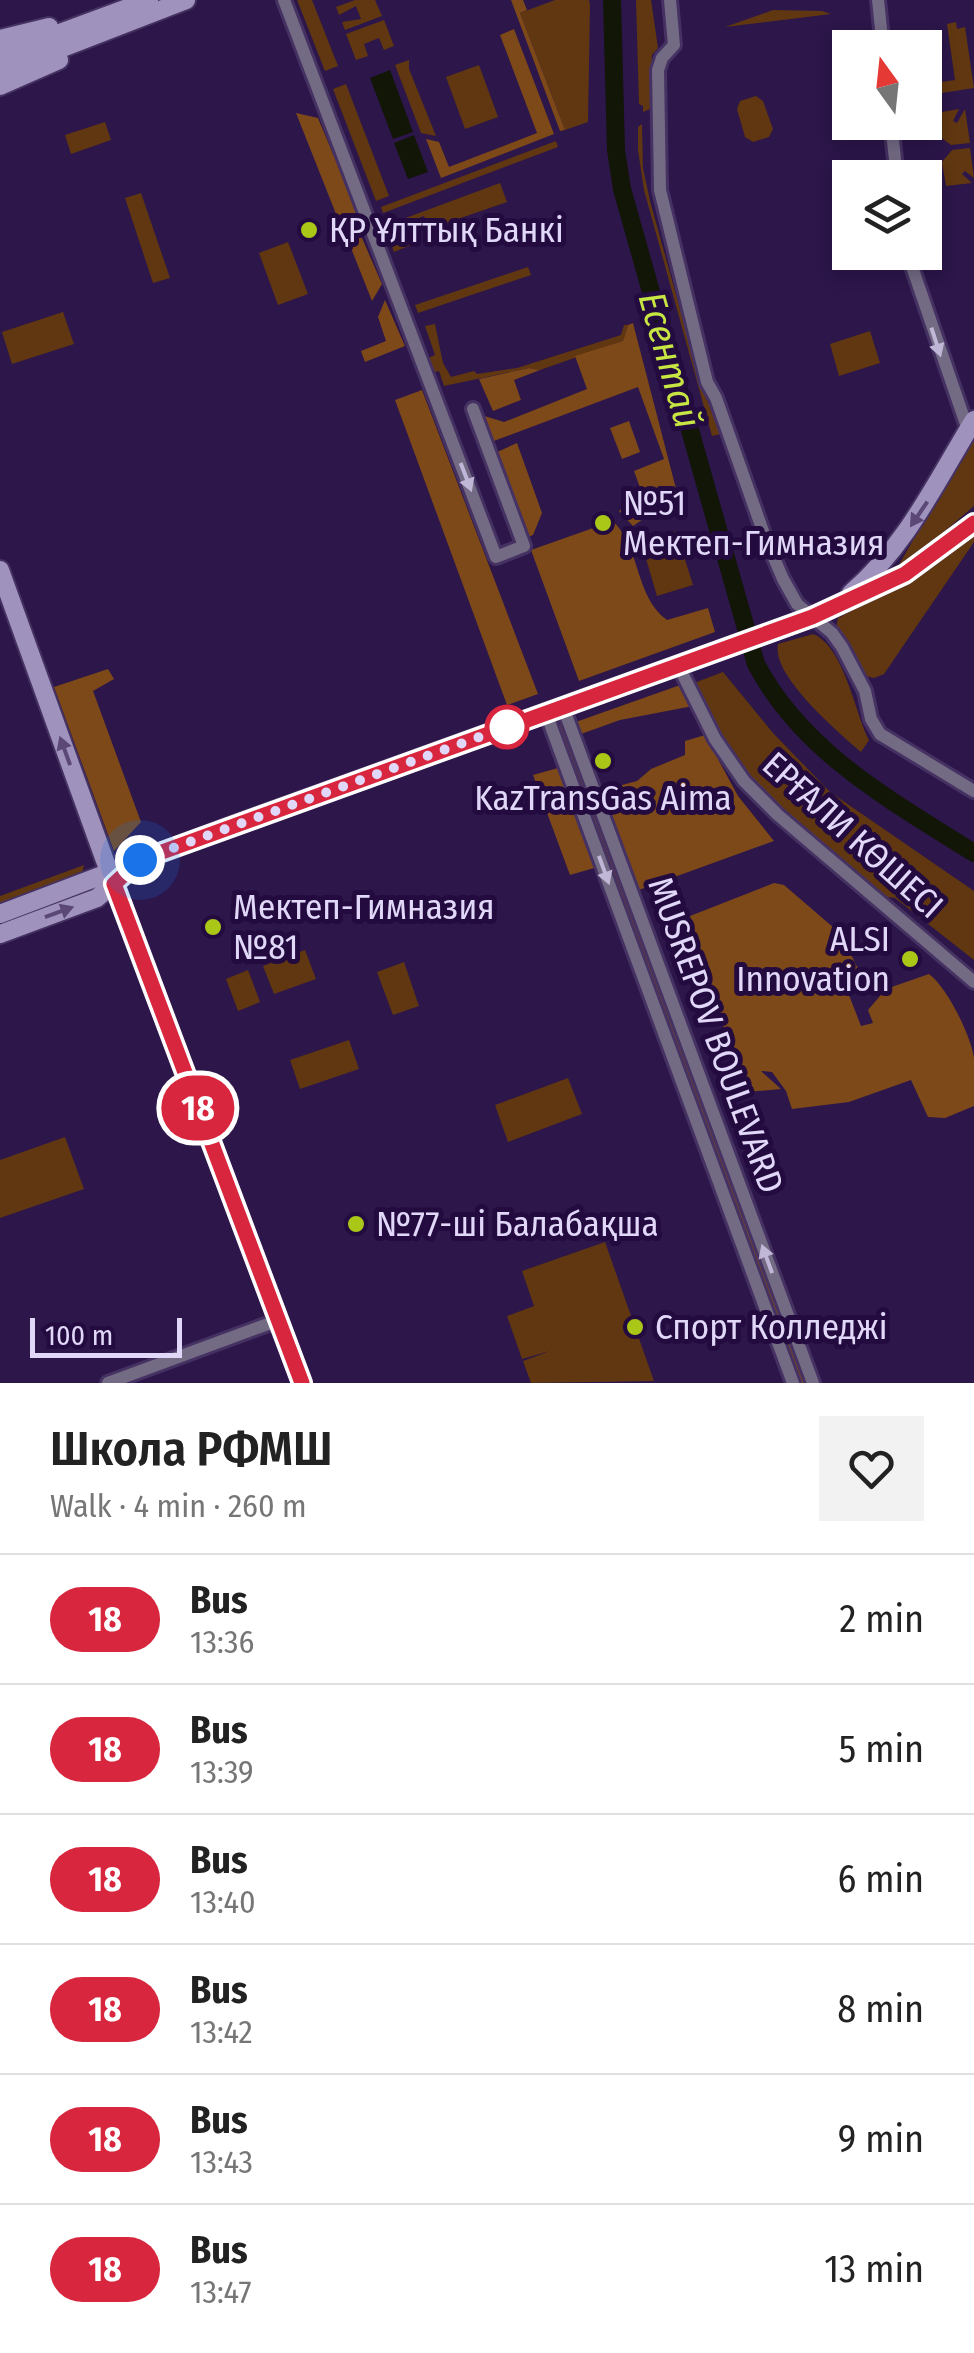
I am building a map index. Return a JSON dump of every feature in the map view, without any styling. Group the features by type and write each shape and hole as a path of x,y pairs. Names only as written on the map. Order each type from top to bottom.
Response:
{"street":[{"path":"0,86 60,59 149,0"},
{"path":"6,56 130,14 186,0"},
{"path":"284,0 496,557 524,546 473,409"},
{"path":"670,0 674,46 659,62 658,168 674,256 706,382 716,398 764,538 797,604 842,647 865,691 871,720 880,734 974,791"},
{"path":"878,0 881,30"},
{"path":"6,56 130,14"},
{"path":"884,575 971,425 915,270"},
{"path":"0,914 111,878 140,860 761,638 812,617 884,575 930,558 974,523"},
{"path":"0,570 111,878 302,1383"},
{"name":"ЕРҒАЛИ КӨШЕСІ","path":"679,667 715,739 744,780 778,815 974,982"},
{"name":"MUSREPOV BOULEVARD","path":"554,710 610,832 813,1383"},
{"name":"MUSREPOV BOULEVARD","path":"554,710 592,838 793,1383"},
{"path":"592,838 610,832"},
{"path":"0,934 97,898 111,878"},
{"path":"626,930 643,923"},
{"path":"700,1129 717,1123"},
{"path":"718,1178 735,1171"},
{"path":"108,1383 279,1320"}],"shaded area":[{"path":"297,0 312,0 338,66 325,71"},
{"path":"355,0 375,0 382,16 345,30 342,22 361,19 356,6 339,15 336,7"},
{"path":"511,0 523,0 527,10 520,13 565,130 560,131"},
{"path":"555,0 589,0 590,5 588,122 565,130 520,13"},
{"path":"636,0 651,0 658,48 652,55 650,109 643,112 639,104"},
{"path":"773,10 822,11 831,14 725,27"},
{"path":"384,20 394,46 384,50 379,38 364,44 368,56 356,60 346,34"},
{"path":"956,22 957,29 965,27 974,88 942,93 942,82 955,80 947,24"},
{"path":"514,29 554,134 441,178 426,139 439,142 449,167 537,133 500,35"},
{"path":"409,60 409,69 436,136 421,133 395,65"},
{"path":"479,65 498,117 465,129 446,77"},
{"path":"390,70 413,132 393,139 370,78"},
{"path":"346,84 389,196 376,201 333,89"},
{"path":"756,96 763,101 773,129 769,137 753,142 745,137 737,109 740,101"},
{"path":"959,109 953,121 957,123 965,109 970,143 951,145 942,138 942,112"},
{"path":"296,113 318,118 361,221 342,229"},
{"path":"105,122 111,140 71,154 65,135"},
{"path":"642,124 643,168 650,201 702,388 721,434 712,436 644,190 638,150 638,127"},
{"path":"414,135 428,172 408,179 394,143"},
{"path":"556,141 558,147 383,213 381,207"},
{"path":"970,148 974,178 965,171 962,174 972,183 946,186 942,162 952,150"},
{"path":"500,183 507,202 429,229 424,216 405,223 411,245 394,252 384,226"},
{"path":"141,193 170,278 153,283 125,198"},
{"path":"347,238 362,238 382,284 372,301"},
{"path":"288,242 308,294 278,305 259,253"},
{"path":"528,267 531,275 418,313 415,305"},
{"path":"385,300 405,346 365,362 361,351 386,341 378,317"},
{"path":"63,312 74,344 12,364 2,332"},
{"path":"633,323 681,508 646,517 633,526 619,511 642,493 634,471 664,459 638,387 491,442 481,415 504,422 587,389 575,356 623,341 628,325"},
{"path":"435,324 443,363 451,377 517,368 621,335 624,325 628,325 623,341 540,370 529,368 444,386 439,371 431,373 426,359 435,355 425,326"},
{"path":"870,331 880,363 839,376 830,344"},
{"path":"529,368 540,370 514,380 521,400 493,411 479,379"},
{"path":"422,390 538,694 507,705 395,400"},
{"path":"629,421 640,452 622,459 610,428"},
{"path":"974,435 974,506 901,569 897,568"},
{"path":"517,443 542,513 533,535 526,538 495,453"},
{"path":"613,521 629,545 643,586 657,610 667,620 708,608 715,632 579,681 531,550"},
{"path":"676,531 693,585 657,596 641,542"},
{"path":"974,532 974,542 884,674 866,676 836,628 838,618 925,568"},
{"path":"813,634 824,641 841,666 869,740 861,752 795,687 779,657 778,644"},
{"path":"108,669 114,679 93,691 141,822 114,851 54,687"},
{"path":"723,672 773,733 830,792 974,891 974,960 895,898 880,896 744,781 694,683"},
{"path":"683,684 693,706 620,720 581,734 600,791 637,781 651,769 685,755 685,741 705,735 738,796 774,841 636,891 573,723"},
{"path":"569,721 813,1383 793,1383 601,866 570,875 533,775 565,766 551,728"},
{"path":"84,865 82,875 0,906 0,896"},
{"path":"774,883 784,885 841,934 865,983 849,995 861,1026 873,1023 868,1010 886,989 929,974 936,980 957,1013 972,1049 974,1106 945,1118 928,1117 911,1080 849,1102 792,1109 786,1091 772,1072 761,1071 781,1089 747,1092 690,916"},
{"path":"305,950 316,979 274,994 263,966"},
{"path":"404,962 419,1006 393,1015 377,972"},
{"path":"248,970 260,1002 238,1011 226,979"},
{"path":"349,1040 359,1069 300,1089 290,1060"},
{"path":"568,1078 582,1114 508,1142 495,1105"},
{"path":"65,1137 84,1189 0,1218 0,1160"},
{"path":"605,1242 654,1381 531,1383 523,1361 550,1351 522,1359 507,1316 534,1306 522,1271"}],"waterway":[{"name":"Есентай","path":"612,0 616,150 622,189 756,664 775,696 824,749 881,794 974,853"}],"bus line":[{"name":"18","path":"302,1383 114,884 140,860 812,617 905,574 974,523"}],"place":[{"name":"ҚР Ұлттық Банкі","path":"309,230"},
{"name":"№51 Мектеп-Гимназия","path":"603,523"},
{"name":"KazTransGas Aima","path":"603,761"},
{"name":"Мектеп-Гимназия №81","path":"213,927"},
{"name":"ALSI Innovation","path":"910,959"},
{"name":"№77-ші Балабақша","path":"356,1224"},
{"name":"Спорт Колледжі","path":"635,1327"}],"route":[{"path":"140,860 507,727"}]}
